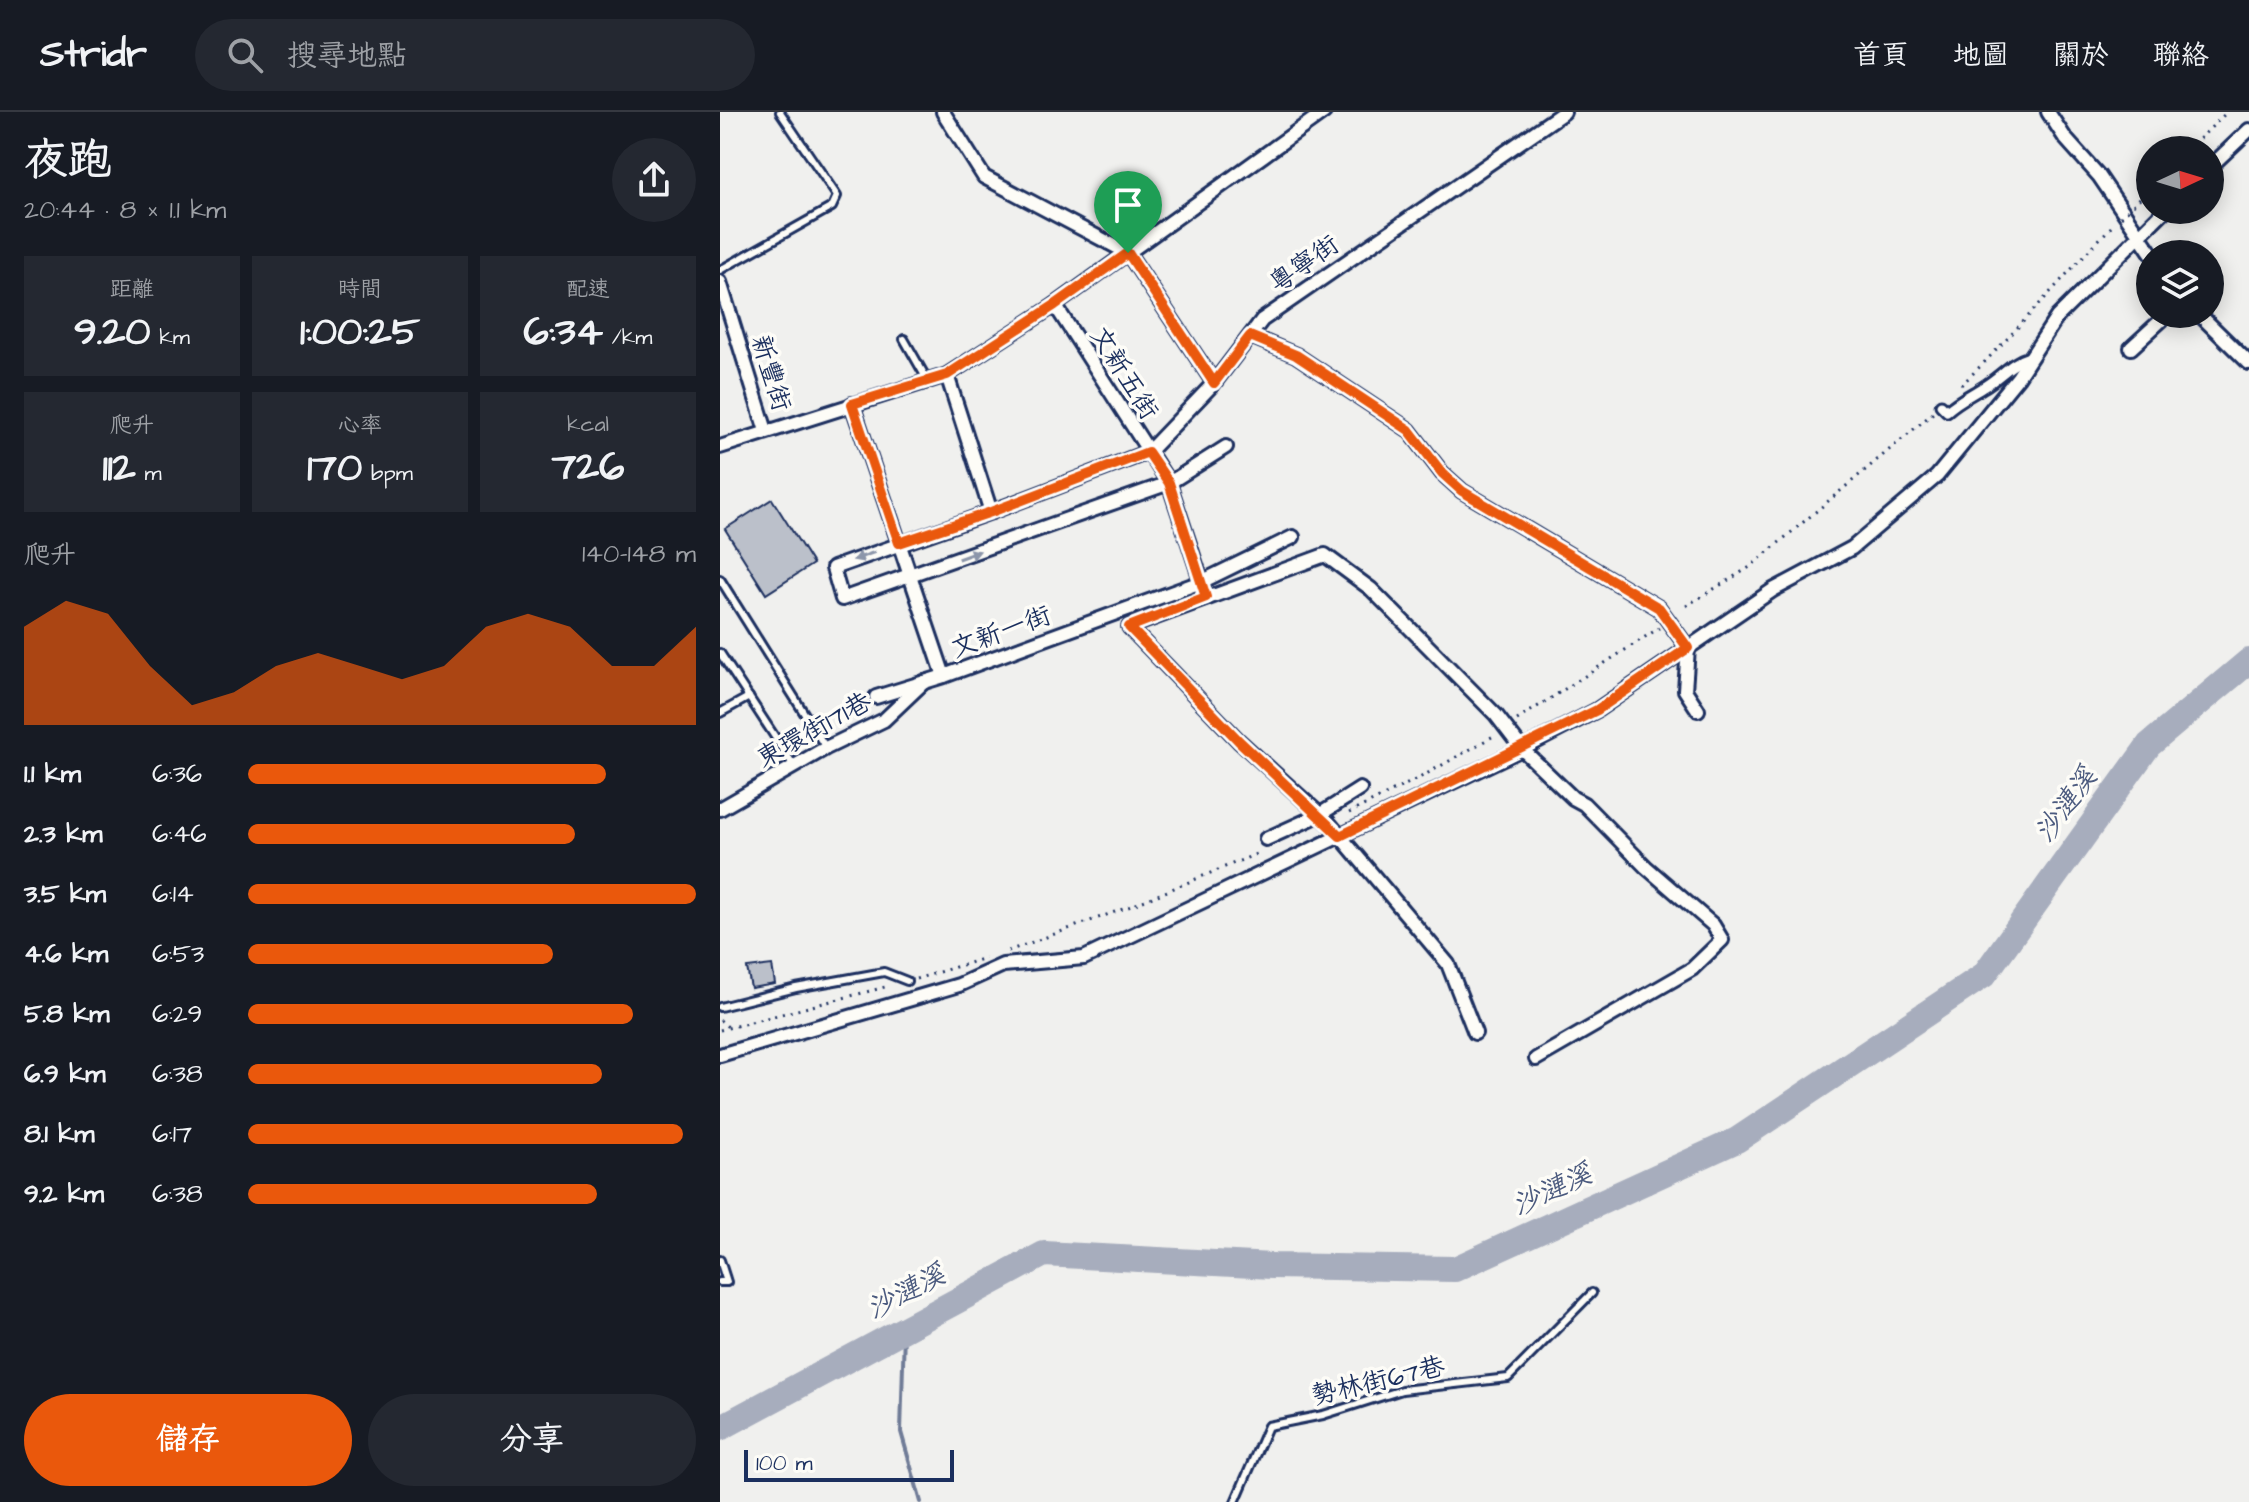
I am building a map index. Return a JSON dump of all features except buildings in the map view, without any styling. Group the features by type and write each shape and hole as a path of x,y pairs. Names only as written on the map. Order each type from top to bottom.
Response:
{"street":[{"path":"943,112 984,177 1128,253 1214,383"},
{"path":"720,447 947,375 1055,305 1323,112"},
{"name":"粵寧街","path":"1148,452 1214,383 1262,320 1564,112"},
{"path":"2048,112 2065,138 2099,176 2143,240"},
{"path":"2224,154 2249,130"},
{"path":"720,1055 959,985 1003,965 1084,958 1522,749 1597,710 1773,590 1852,548 1937,476 2018,377 2057,317 2150,224"},
{"name":"新豐街","path":"720,282 766,431"},
{"name":"文新五街","path":"1055,305 1169,483 1206,597"},
{"path":"2131,348 2153,328"},
{"path":"2213,328 2249,363"},
{"path":"1250,336 1296,355 1409,430 1442,473 1462,491 1659,608 1688,648 1685,690 1698,710"},
{"path":"1941,405 1947,411 2021,359 2029,357"},
{"path":"947,375 991,512"},
{"name":"文新一街","path":"852,404 944,676 1201,582 1293,537"},
{"path":"1148,452 833,568 842,599 1169,483 1226,447"},
{"path":"1475,1033 1448,964 1340,836 1239,741 1129,627 1325,555 1371,589 1496,715 1522,749 1573,798 1584,804 1646,867 1713,925 1722,940 1692,969 1536,1059"},
{"path":"876,697 944,676"},
{"name":"東環街171巷","path":"720,809 826,748 884,720 924,682"},
{"path":"1265,845 1324,819 1360,789"}],"lane":[{"path":"720,270 832,207 837,196 780,112"},
{"path":"904,339 928,381"},
{"path":"720,579 826,748"},
{"path":"720,653 794,766"},
{"path":"720,713 749,697"},
{"path":"720,1007 796,988 884,972 907,981"},
{"path":"720,1260 727,1282 720,1282"},
{"name":"勢林街67巷","path":"1235,1502 1268,1426 1323,1415 1402,1390 1508,1378 1592,1293"}],"path":[{"path":"2202,136 2227,112"},
{"path":"1686,606 1750,567 1941,405 2007,341 2056,283 2136,202"},
{"path":"1514,722 1669,622"},
{"path":"1324,819 1421,777 1497,734"},
{"path":"720,1030 907,981 1010,950 1118,911 1265,845"},
{"path":"720,1020 729,1028"}],"waterway":[{"name":"沙漣溪","path":"720,1428 1044,1254 1272,1266 1455,1269 1737,1140 1984,975 2149,745 2249,661"},
{"path":"904,1331 901,1432 921,1502"}],"route":[{"path":"1128,253 1214,383 1250,336 1296,355 1409,430 1442,473 1462,491 1659,608 1688,648 1597,710 1340,836 1239,741 1129,627 1206,597 1169,483 1148,452 991,512 899,543 852,404 947,375 1128,253"}]}
